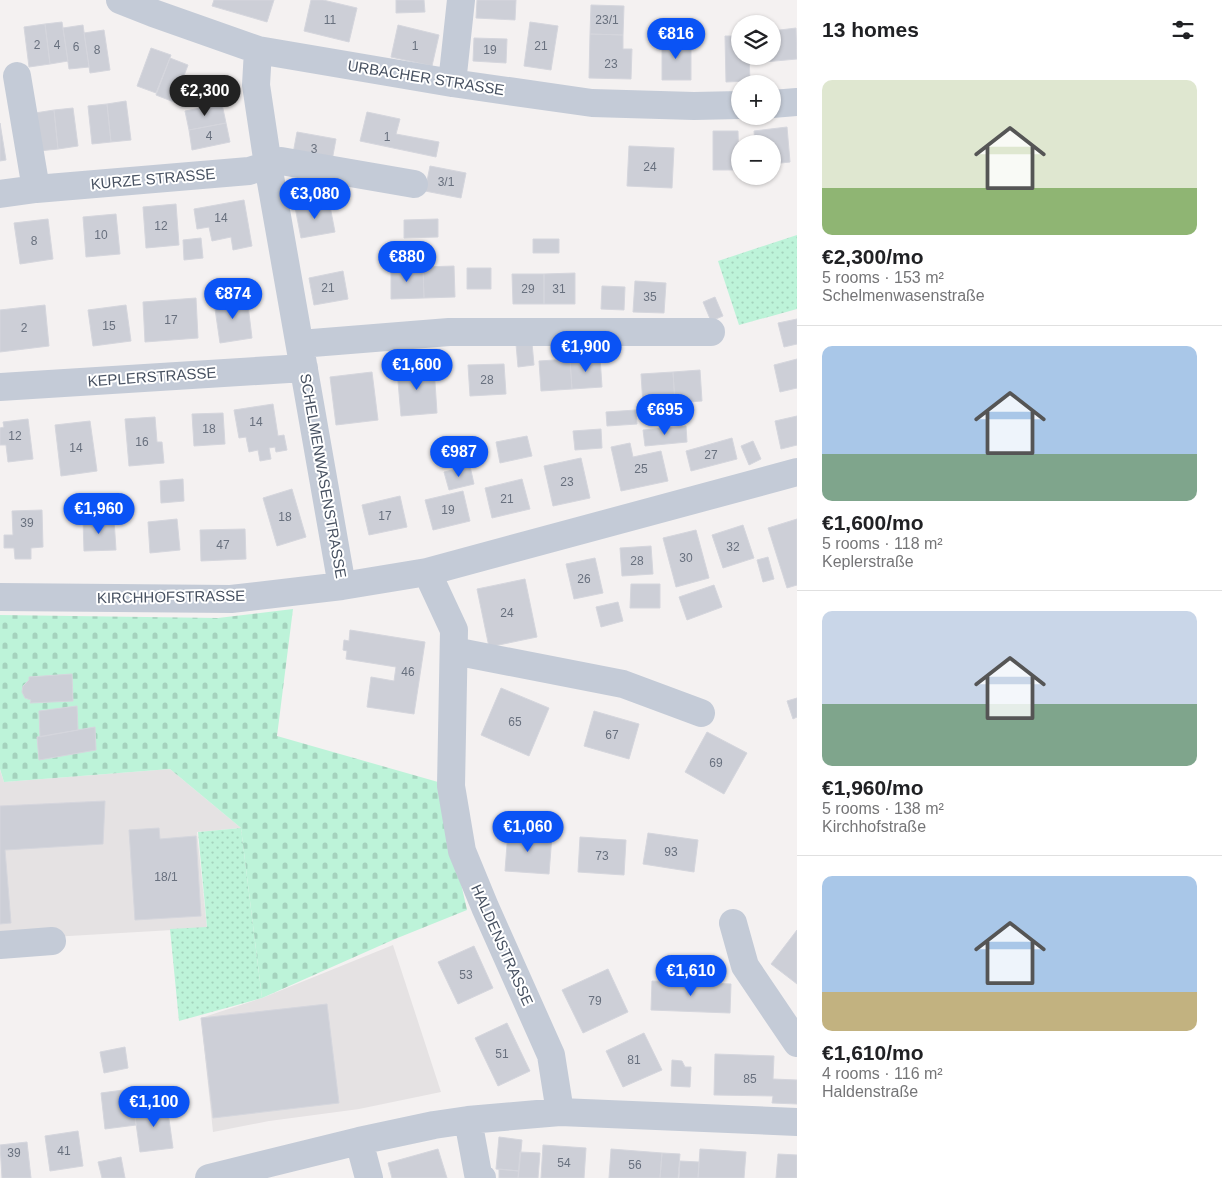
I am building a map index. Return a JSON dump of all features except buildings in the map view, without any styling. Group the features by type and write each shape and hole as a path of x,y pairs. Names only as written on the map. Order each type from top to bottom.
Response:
{"street":[{"name":"URBACHER STRASSE","path":"120,0 153,14 258,50 452,83 592,103 731,105"},
{"path":"452,83 461,0"},
{"name":"SCHELMENWASENSTRASSE","path":"258,50 256,85 268,165 342,586 427,572 797,472"},
{"path":"17,76 36,189"},
{"path":"781,103 797,102"},
{"name":"KURZE STRASSE","path":"0,194 36,189 249,171 281,161 414,184"},
{"name":"KEPLERSTRASSE","path":"0,387 302,356 449,332 711,332"},
{"name":"HALDENSTRASSE","path":"427,572 454,630 451,786 462,851 551,1055 560,1112"},
{"name":"KIRCHHOFSTRASSE","path":"0,597 231,598 342,586"},
{"path":"454,650 623,684 701,712"},
{"path":"733,923 744,966 797,1043"},
{"path":"0,945 52,941"},
{"path":"209,1178 359,1141 434,1125 468,1120 560,1112 797,1122"},
{"path":"468,1120 478,1174 482,1178"},
{"path":"359,1141 369,1178"}],"shaded area":[{"path":"170,769 241,828 197,832 207,928 0,940 0,770 4,782"},
{"path":"393,945 441,1092 359,1109 269,1121 213,1132 201,1018 262,998"}],"green space":[{"path":"797,235 797,309 739,325 718,261"},
{"path":"293,609 277,736 438,782 467,910 395,939 262,998 241,828 170,769 4,782 0,769 0,615 218,618"},
{"path":"241,828 262,998 179,1021 170,929 207,927 198,832"}]}
